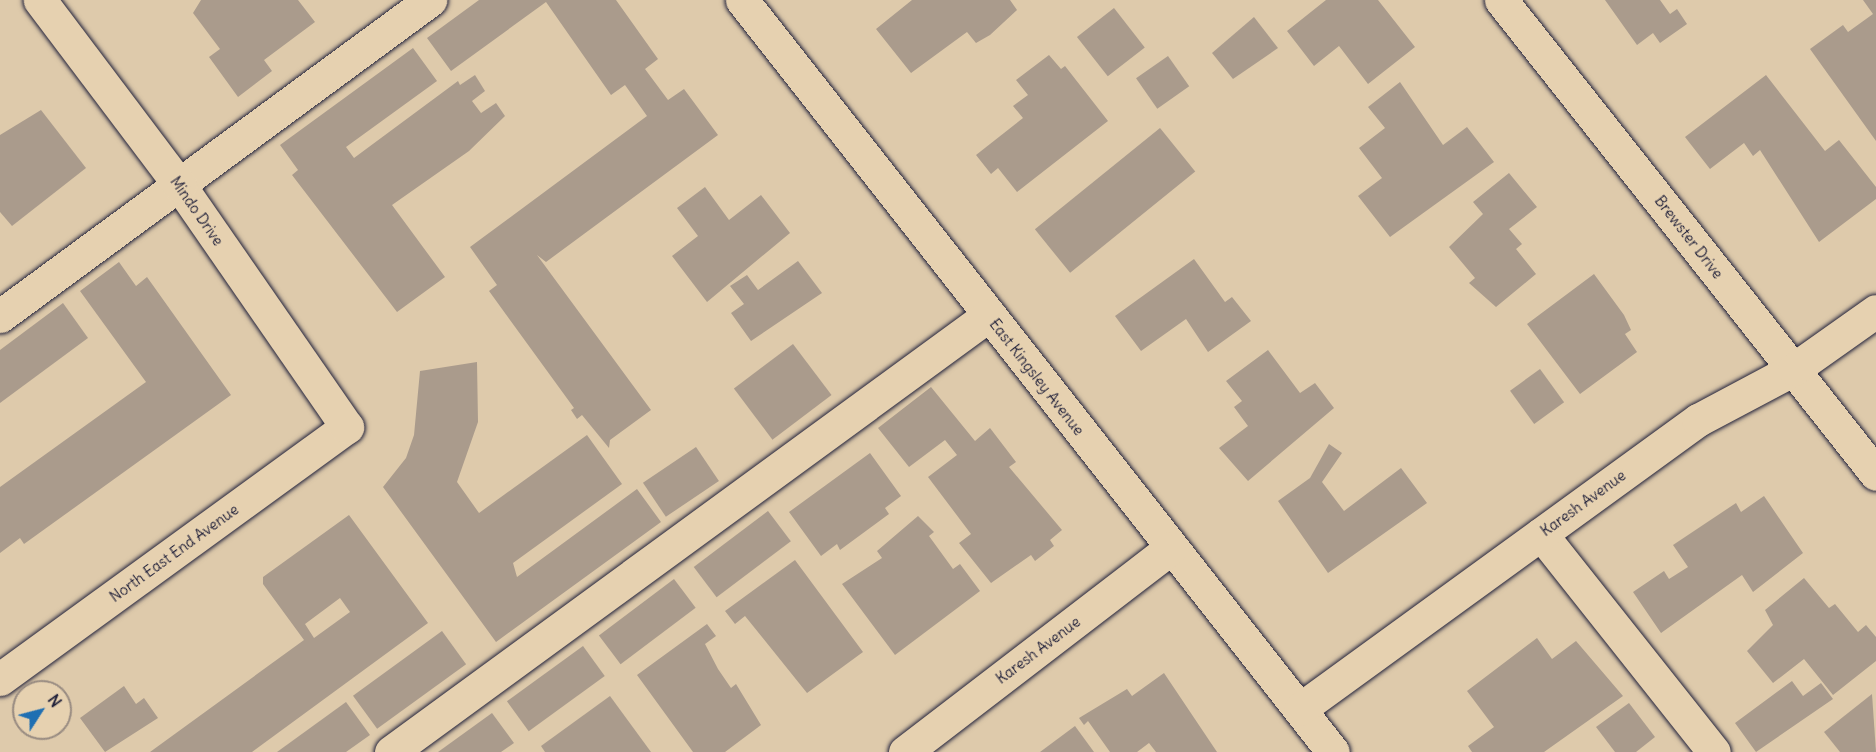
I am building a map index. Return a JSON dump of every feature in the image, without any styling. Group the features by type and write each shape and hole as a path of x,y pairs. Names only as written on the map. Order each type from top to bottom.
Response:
{"street":[{"name":"Mindo Drive","path":"40,0 180,186 348,426"},
{"path":"0,316 180,186 430,0"},
{"name":"East Kingsley Avenue","path":"742,0 1333,752"},
{"name":"Brewster Drive","path":"1501,0 1876,474"},
{"name":"Karesh Avenue","path":"1300,709 1698,420 1794,369 1876,311"},
{"path":"391,752 989,315"},
{"name":"North East End Avenue","path":"0,679 348,426"},
{"path":"1542,534 1714,752"},
{"name":"Karesh Avenue","path":"905,752 1171,548"}],"building":[{"path":"201,0 298,0 315,22 264,60 272,71 238,97 209,57 220,49 193,13"},
{"path":"479,0 616,0 658,59 645,69 668,100 684,89 718,135 546,262 537,255 651,410 610,440 609,448 582,415 577,419 571,410 574,408 489,291 497,285 470,247 647,116 625,85 611,95 546,2 451,71 427,38"},
{"path":"912,0 1010,0 1017,10 990,35 976,43 967,32 911,73 876,29"},
{"path":"1326,0 1378,0 1415,47 1368,84 1339,46 1314,66 1287,31"},
{"path":"1605,0 1660,0 1670,14 1677,9 1687,24 1660,43 1653,33 1637,45"},
{"path":"1863,0 1876,0 1876,141 1810,49 1843,25 1848,32 1873,14"},
{"path":"1114,8 1145,47 1108,76 1077,37"},
{"path":"1254,17 1278,48 1233,79 1212,53"},
{"path":"413,48 437,81 346,147 354,158 458,81 460,85 475,75 485,91 472,101 481,113 496,103 505,116 469,151 392,205 445,277 397,312 292,175 298,170 280,145"},
{"path":"1049,55 1061,69 1065,66 1108,121 1017,192 998,168 991,174 976,155 1023,118 1013,106 1028,95 1016,80"},
{"path":"1168,56 1189,86 1157,109 1136,78"},
{"path":"1766,75 1825,151 1839,140 1876,187 1876,199 1819,242 1760,150 1753,156 1744,143 1710,169 1685,137"},
{"path":"1400,82 1443,145 1467,127 1494,162 1390,237 1358,196 1382,178 1359,148 1385,128 1368,107"},
{"path":"41,110 86,168 12,226 0,212 0,135"},
{"path":"1160,128 1195,172 1070,273 1035,229"},
{"path":"1509,173 1537,207 1509,229 1522,244 1516,249 1536,274 1496,307 1469,283 1475,278 1449,247 1483,214 1473,202"},
{"path":"705,187 729,220 761,195 790,233 707,302 672,256 698,236 677,208"},
{"path":"1194,259 1225,302 1232,297 1251,321 1208,352 1186,319 1141,351 1115,316"},
{"path":"798,261 822,293 751,341 731,313 744,304 730,286 747,275 758,290"},
{"path":"119,262 136,286 147,277 231,395 24,544 20,538 0,553 0,487 146,382 80,291"},
{"path":"1594,274 1624,315 1631,330 1625,334 1637,352 1580,394 1527,324"},
{"path":"63,303 88,338 0,403 0,350"},
{"path":"793,344 832,395 772,440 734,389"},
{"path":"1268,350 1300,393 1315,383 1334,408 1248,481 1219,448 1248,426 1234,407 1242,401 1226,381"},
{"path":"477,362 478,422 457,482 479,513 587,435 622,484 513,563 517,577 637,489 661,522 496,642 383,487 406,458 414,435 420,371"},
{"path":"1540,369 1564,402 1534,424 1510,391"},
{"path":"931,387 975,441 990,428 1016,462 1009,467 1062,530 1050,540 1054,546 1035,561 1031,555 991,583 959,543 971,534 928,477 957,455 945,440 909,467 878,428"},
{"path":"1329,444 1342,453 1322,482 1344,511 1401,468 1427,503 1328,573 1278,501 1310,478"},
{"path":"696,447 719,481 666,517 643,483"},
{"path":"870,453 901,496 885,508 889,514 840,550 837,544 821,556 789,512"},
{"path":"1764,496 1803,553 1753,592 1742,575 1661,633 1633,592 1664,571 1669,579 1688,567 1673,545 1736,503 1741,512"},
{"path":"768,511 791,541 717,597 694,567"},
{"path":"349,515 428,623 252,752 150,752 304,640 263,584 263,577","holes":["340,598 350,612 314,638 305,624"]},
{"path":"918,516 934,532 929,536 953,569 960,564 980,591 895,655 842,584 882,558 877,551"},
{"path":"795,560 863,652 807,693 745,616 735,624 725,611"},
{"path":"1804,578 1829,608 1835,604 1858,632 1866,625 1876,637 1876,661 1833,695 1804,659 1773,683 1747,651 1773,625 1765,610"},
{"path":"674,579 696,608 621,664 599,636"},
{"path":"707,624 716,636 705,644 718,669 731,688 736,684 761,725 725,752 693,752 637,675"},
{"path":"442,631 466,664 377,729 353,696"},
{"path":"1537,638 1552,659 1576,641 1623,696 1544,752 1472,752 1468,746 1494,727 1467,691"},
{"path":"583,646 605,676 529,731 507,701"},
{"path":"1164,673 1217,752 1156,752 1149,743 1137,752 1110,752 1088,721 1084,725 1079,718 1127,689 1132,696"},
{"path":"1792,681 1803,696 1821,683 1833,699 1756,752 1735,723"},
{"path":"124,686 136,704 144,698 158,718 105,752 80,718"},
{"path":"1872,694 1876,752 1840,752 1824,732"},
{"path":"610,696 651,752 545,752 541,746"},
{"path":"346,702 370,735 346,752 277,752"},
{"path":"1629,703 1655,737 1636,752 1615,752 1596,727"},
{"path":"492,713 514,743 501,752 438,752"},
{"path":"1075,726 1094,752 1040,752"}]}
